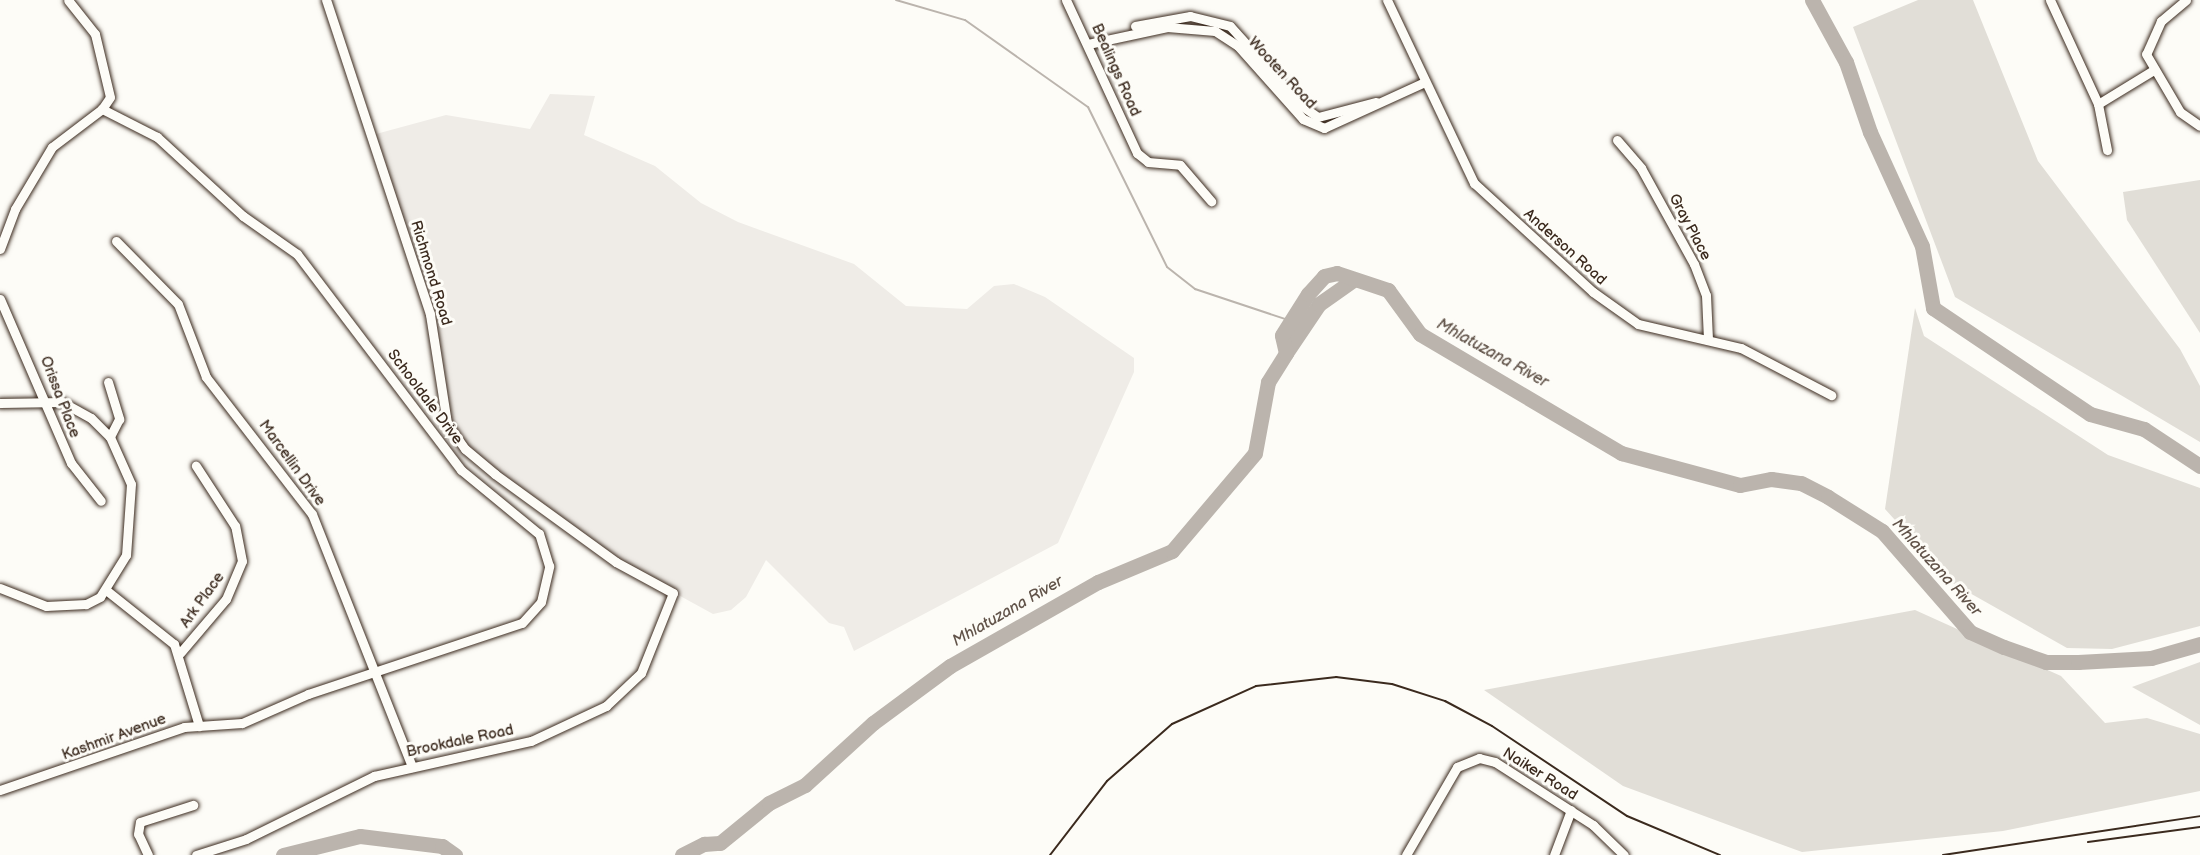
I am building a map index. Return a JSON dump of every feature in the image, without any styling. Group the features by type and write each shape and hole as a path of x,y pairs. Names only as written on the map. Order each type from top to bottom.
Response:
{"street":[{"path":"0,249 15,209 52,147 102,109 110,97 109,81 95,34 68,0"},
{"name":"Richmond Road","path":"327,0 430,314 447,423 465,449 495,474 616,562 673,593"},
{"name":"Bealings Road","path":"1066,0 1088,43 1137,153 1148,162 1180,165 1212,201"},
{"name":"Anderson Road","path":"1387,0 1466,171 1494,204 1623,316 1741,348 1831,395"},
{"path":"2050,0 2098,104 2107,150"},
{"path":"2186,0 2151,37 2146,54 2152,71 2180,112 2200,126"},
{"name":"Wooten Road","path":"1088,43 1153,22 1201,16 1239,33 1313,115 1381,102 1425,82"},
{"path":"2098,104 2152,71"},
{"name":"Schooldale Drive","path":"102,109 157,137 243,216 288,246 329,291 461,470 544,540 547,576 541,602 529,619 375,672"},
{"name":"Gray Place","path":"1617,140 1641,168 1698,273 1706,295 1708,339"},
{"name":"Marcellin Drive","path":"116,241 178,304 206,377 307,506 412,766"},
{"name":"Orissa Place","path":"0,299 46,400 71,463 101,501"},
{"path":"108,382 119,419 110,437"},
{"path":"0,403 46,400 71,406 110,437 131,484 128,548 106,590 86,604 62,606 31,602 0,588"},
{"name":"Ark Place","path":"180,653 226,599 242,561 235,526 196,466"},
{"path":"106,590 160,630 180,653 199,726"},
{"name":"Brookdale Road","path":"196,855 246,839 360,782 412,766 531,741 612,701 645,667 673,593"},
{"name":"Kashmir Avenue","path":"2,786 199,726 242,723 375,672"},
{"name":"Naiker Road","path":"1406,855 1456,767 1471,758 1495,762 1571,810 1624,855"},
{"path":"148,855 138,834 140,822 193,806"},
{"path":"1554,855 1571,810"}],"shaded area":[{"path":"1918,0 1973,0 2038,161 2180,349 2200,386 2200,442 1955,297 1853,27"},
{"path":"550,94 595,96 584,135 655,166 701,203 738,222 854,264 906,306 967,309 994,286 1014,284 1045,297 1134,358 1134,372 1058,543 854,651 844,627 829,623 766,560 746,597 731,610 713,614 631,569 495,473 456,437 443,408 432,312 376,134 446,115 530,129"},
{"path":"2200,180 2200,333 2127,220 2123,192"},
{"path":"1915,308 1924,336 2108,455 2200,488 2200,626 2112,649 2067,648 1952,583 1885,509"},
{"path":"1915,610 2061,676 2105,723 2147,718 2200,734 2200,791 2003,831 1802,852 1623,786 1484,690"},
{"path":"2200,662 2200,725 2132,687"}],"waterway":[{"path":"896,0 965,20 1088,107 1167,267 1195,289 1291,321"},
{"name":"Mhlatuzana River","path":"1812,0 1846,62 1870,132 1922,246 1933,308 2090,414 2144,429 2200,466"},
{"name":"Mhlatuzana River","path":"682,855 704,844 720,843 769,803 805,785 873,723 950,666 1098,582 1172,551 1255,453 1268,382 1286,353 1282,335 1308,294 1324,276 1337,273 1388,290 1420,334 1621,453 1740,485 1771,479 1801,483 1828,497 1882,531 1970,632 2004,647 2046,662 2078,662 2151,658 2200,644"},
{"name":"Mhlatuzana River","path":"1286,353 1319,304 1353,280"},
{"name":"Mhlatuzana River","path":"283,855 360,836 442,846 455,855"}],"railway":[{"path":"1050,855 1107,781 1172,724 1256,686 1336,677 1392,684 1445,701 1492,726 1627,816 1720,855"},
{"path":"1943,855 2200,816"},
{"path":"2088,842 2200,827"}]}
